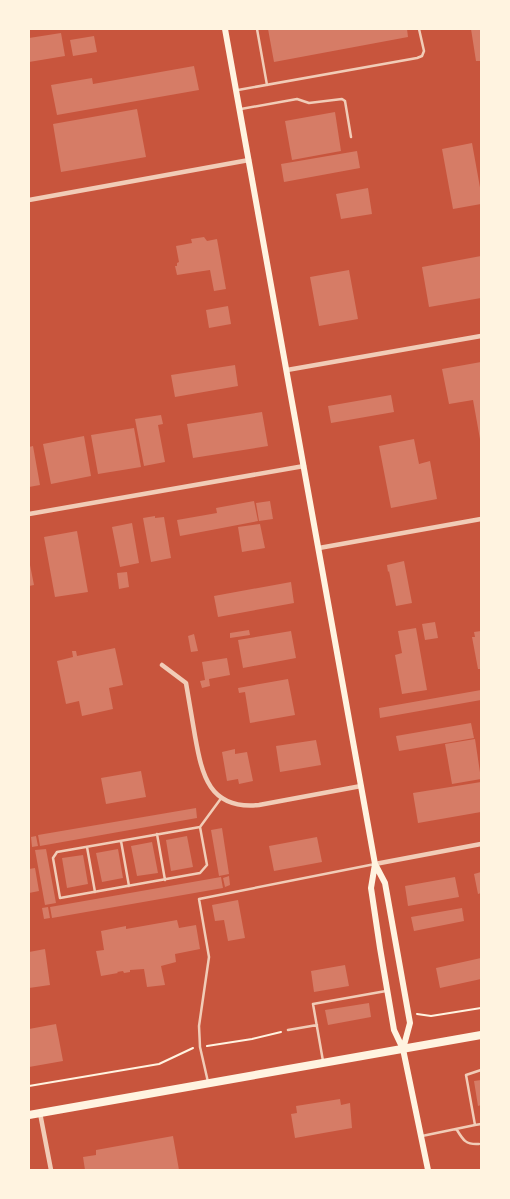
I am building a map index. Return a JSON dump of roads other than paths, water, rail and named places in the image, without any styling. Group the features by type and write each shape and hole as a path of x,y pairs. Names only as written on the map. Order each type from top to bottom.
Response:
{"main road":[{"path":"225,29 375,864 385,883 410,1023 404,1049"},
{"path":"375,864 370,888 387,991 394,1030 404,1049 428,1170"},
{"path":"29,1115 481,1035"}],"street":[{"path":"29,200 249,160"},
{"path":"287,370 481,336"},
{"path":"29,514 304,466"},
{"path":"319,548 481,519"},
{"path":"162,665 186,683 201,768 210,788 222,798 233,803 250,806 361,786"},
{"path":"375,864 481,844"},
{"path":"40,1113 51,1170"}],"lane":[{"path":"257,29 267,85"},
{"path":"237,90 417,58 422,56 424,52 419,29"},
{"path":"240,109 297,99 309,103 342,99 345,101 351,137"},
{"path":"200,827 207,865 200,873 60,898 53,858 57,852 200,827 222,798"},
{"path":"156,834 165,880"},
{"path":"121,840 129,886"},
{"path":"87,846 95,892"},
{"path":"208,1084 200,1047 199,1026 209,957 200,899 375,864"},
{"path":"324,1064 313,1004 387,991"},
{"path":"288,1030 317,1025"},
{"path":"475,1126 466,1075 481,1070"},
{"path":"421,1136 481,1124"},
{"path":"457,1130 464,1141 470,1144 479,1144"}]}
